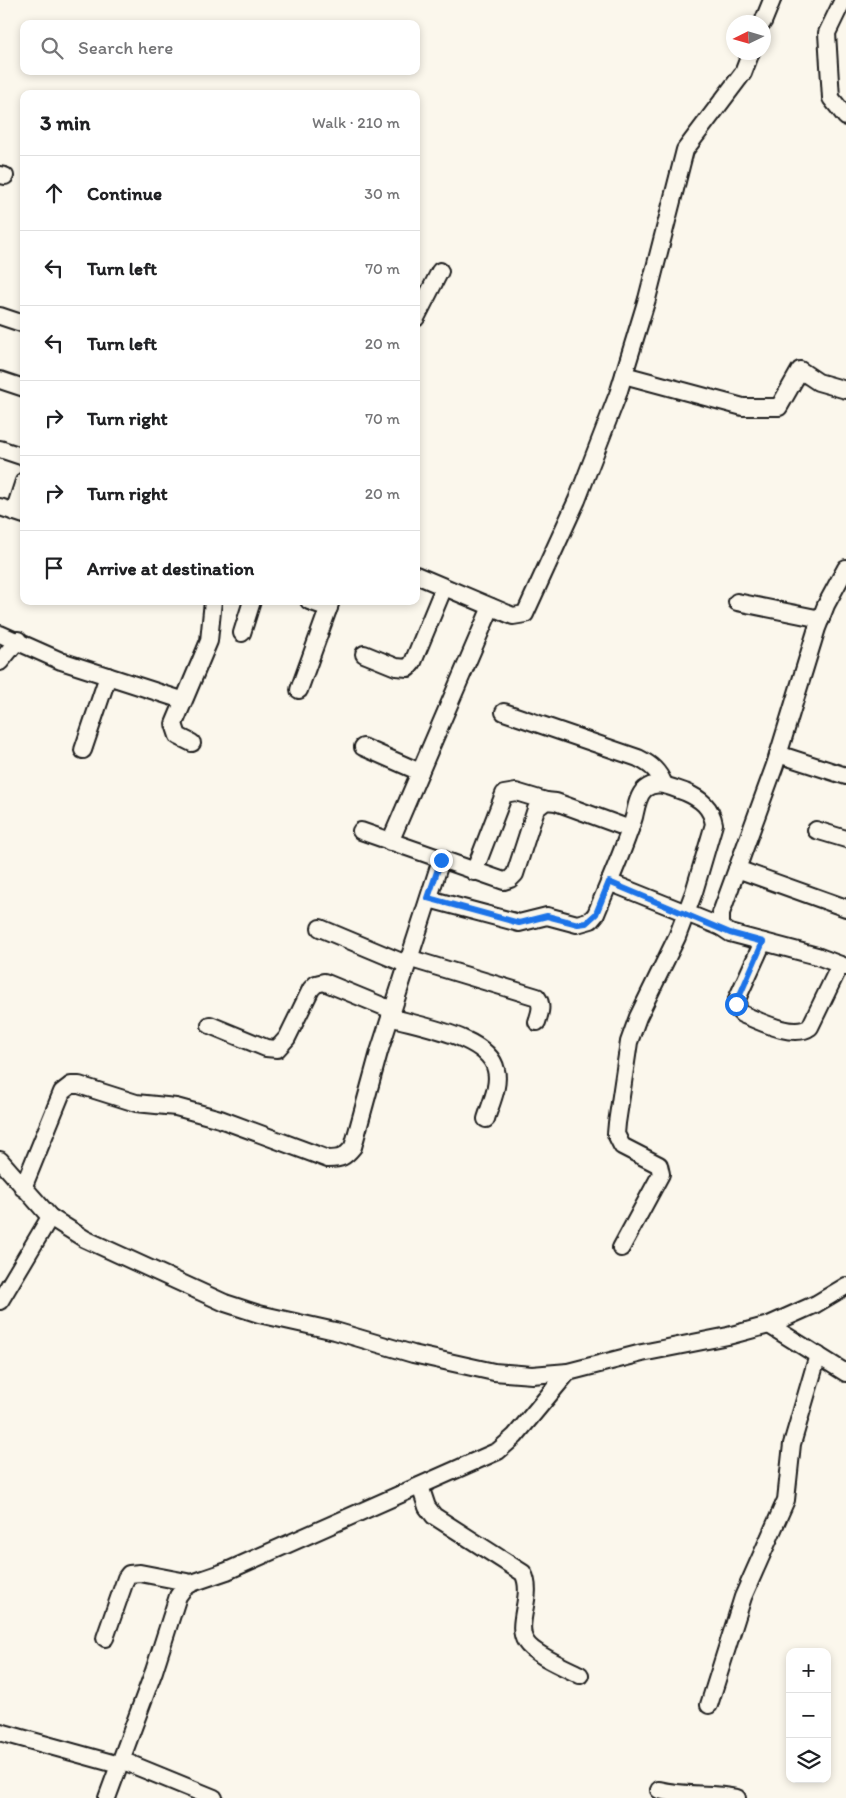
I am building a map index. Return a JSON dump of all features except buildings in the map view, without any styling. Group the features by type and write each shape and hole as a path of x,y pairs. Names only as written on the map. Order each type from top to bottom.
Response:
{"street":[{"path":"766,15 772,0"},
{"path":"842,0 827,33 831,98 846,117"},
{"path":"420,577 518,617 525,614 577,500 624,375 647,299 686,150 743,73 749,60"},
{"path":"420,310 440,271"},
{"path":"0,316 20,323"},
{"path":"624,375 742,407 779,407 800,370 818,382 846,390"},
{"path":"0,380 20,387"},
{"path":"0,449 20,456"},
{"path":"13,511 20,492"},
{"path":"721,927 721,913 778,754 821,619 846,568"},
{"path":"364,654 396,667 408,668 413,662 444,587"},
{"path":"737,602 821,619"},
{"path":"192,743 178,736 174,730 175,718 209,641 213,605"},
{"path":"242,633 251,605"},
{"path":"299,690 330,605"},
{"path":"390,842 491,607"},
{"path":"0,634 18,640 61,661 182,700"},
{"path":"0,662 18,640"},
{"path":"83,750 108,676"},
{"path":"504,712 638,758 650,764 658,771 664,784"},
{"path":"363,748 420,772"},
{"path":"778,754 846,776"},
{"path":"428,898 519,923 547,916 578,924 586,923 596,914 630,829 640,795 646,788 664,784 694,796 706,805 712,814 714,824 710,841 686,914 638,1017 624,1064 617,1123 618,1140 622,1146 659,1165 662,1169 621,1248"},
{"path":"474,872 504,794 516,792 556,802 630,829"},
{"path":"361,831 497,880 510,879 515,874 536,809 546,800"},
{"path":"816,830 846,839"},
{"path":"24,1188 62,1092 71,1085 79,1085 136,1103 176,1107 199,1113 328,1159 340,1159 347,1155 353,1147 407,961 441,860"},
{"path":"737,869 846,908"},
{"path":"609,882 721,927 730,933 763,942 844,965 810,1027 800,1032 787,1030 742,1014 738,1010 737,999 763,942"},
{"path":"320,928 407,961 537,998 541,1002 538,1022"},
{"path":"210,1025 266,1048 277,1049 287,1038 311,989 316,984 324,982 391,1014 468,1040 484,1050 493,1060 497,1076 486,1119"},
{"path":"0,1160 50,1217 85,1239 224,1303 259,1314 335,1331 413,1354 494,1372 532,1375 568,1372 642,1353 728,1336 768,1325 816,1304 846,1286"},
{"path":"0,1301 50,1217"},
{"path":"768,1325 846,1373"},
{"path":"709,1705 743,1597 786,1500 792,1444 818,1355"},
{"path":"107,1798 154,1671 178,1596 184,1588 192,1583 227,1571 498,1451 515,1436 568,1372"},
{"path":"420,1486 427,1507 434,1516 523,1573 527,1581 528,1590 522,1632 526,1642 532,1648 580,1675"},
{"path":"105,1638 129,1574 140,1574 192,1583"},
{"path":"0,1732 120,1763 214,1798"},
{"path":"659,1790 679,1795 716,1794 737,1798"}],"route":[{"path":"441,860 428,898 519,923 547,916 578,924 586,923 596,914 609,882 721,927 730,933 763,942 736,1004"}]}
